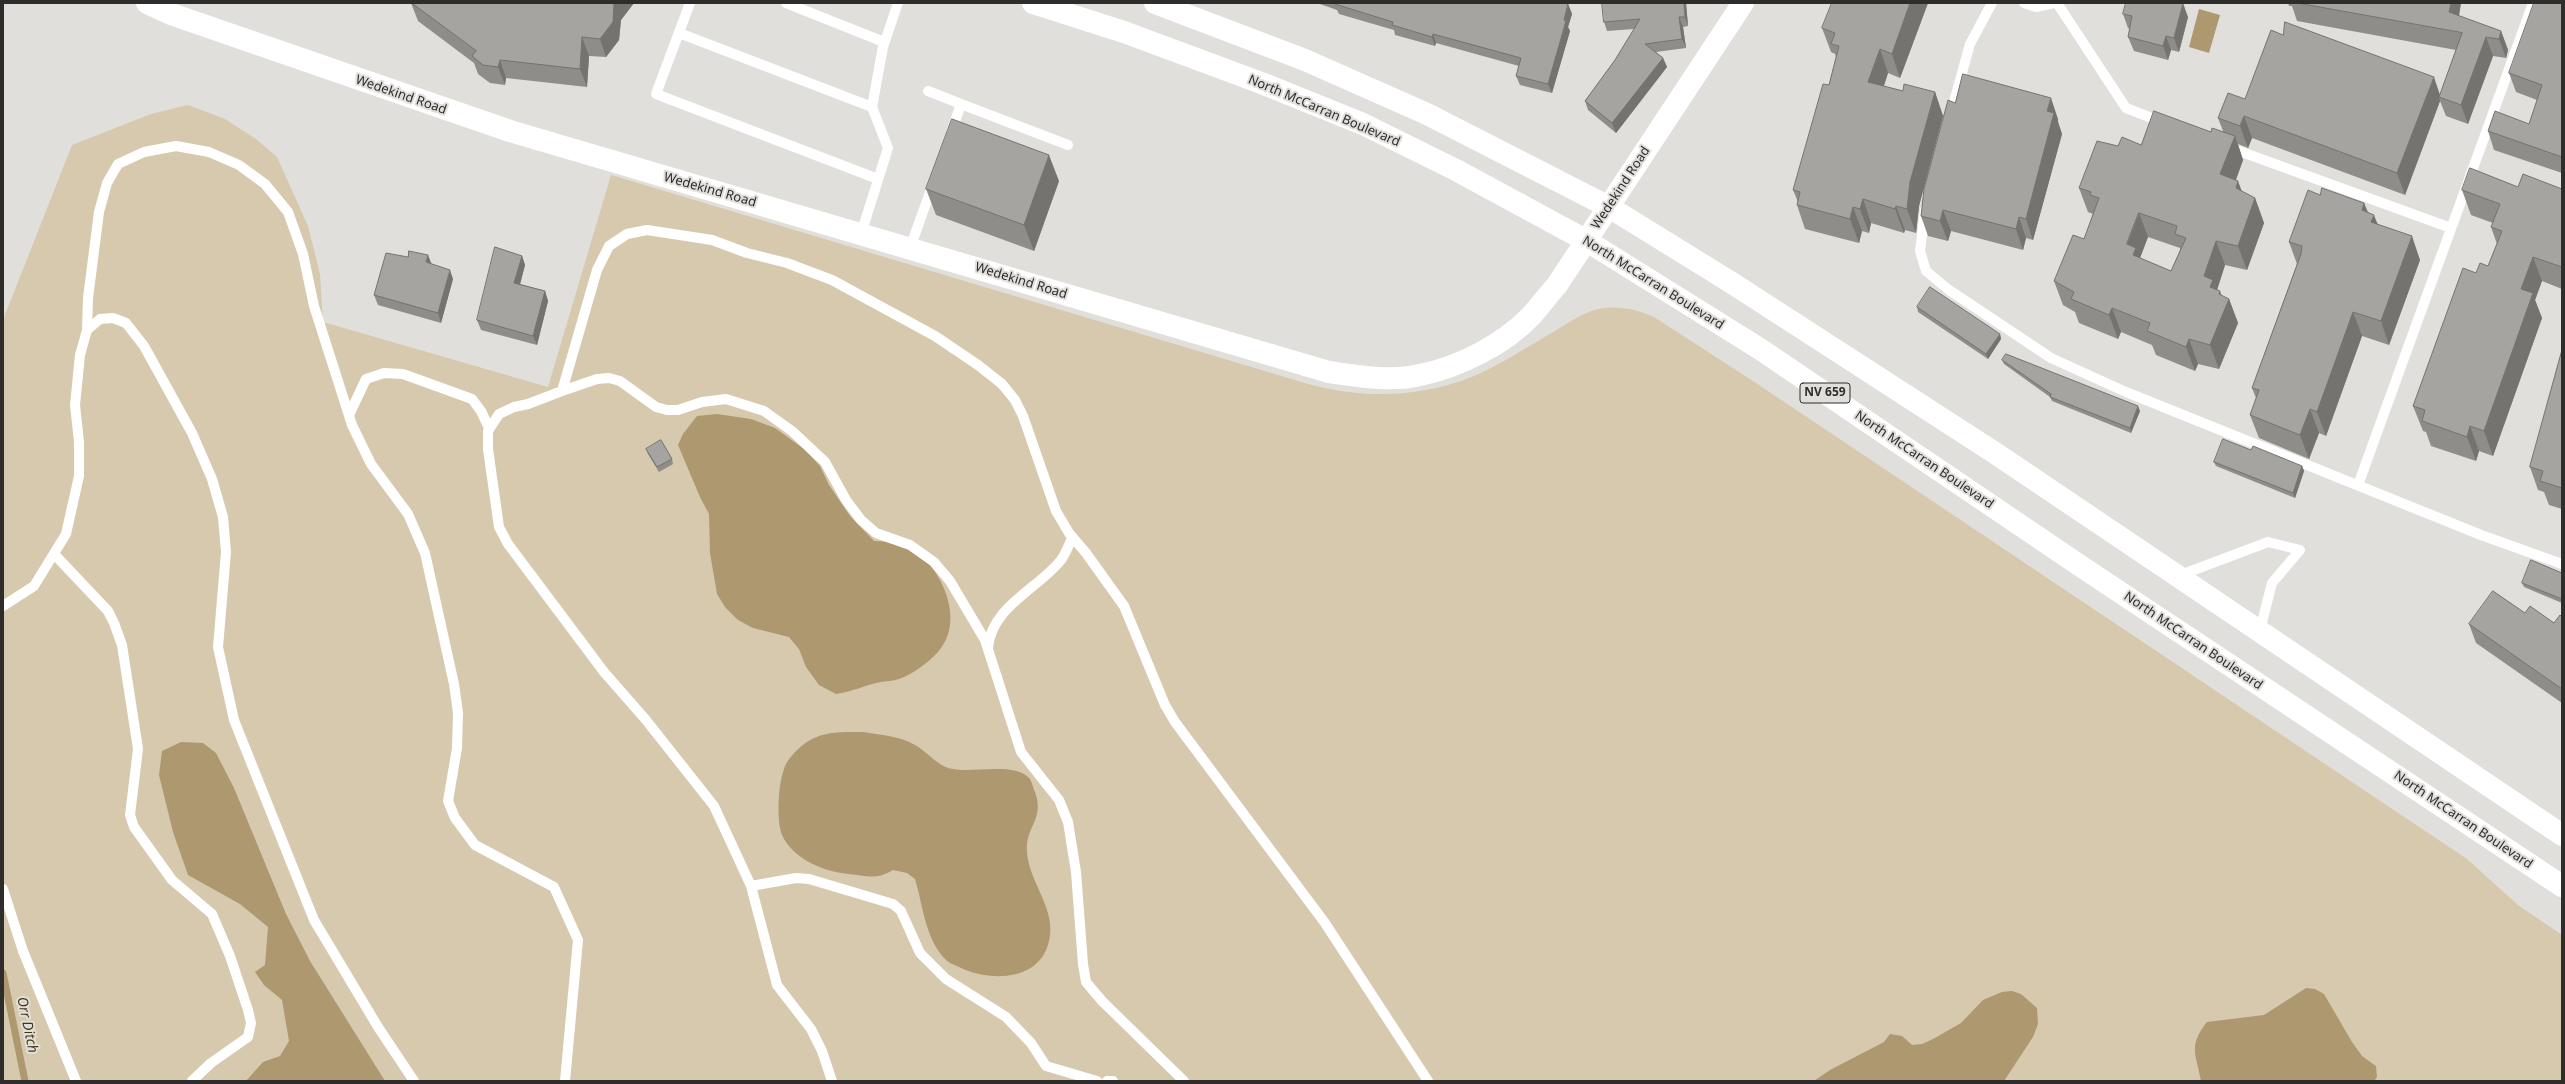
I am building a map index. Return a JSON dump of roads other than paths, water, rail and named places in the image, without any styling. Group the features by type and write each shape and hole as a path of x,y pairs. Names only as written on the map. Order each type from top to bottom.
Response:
{"main road":[{"name":"Wedekind Road","path":"147,3 171,14 371,85 510,132 1329,372 1369,377 1418,376 1447,367 1478,353 1508,335 1531,316 1552,290 1587,241 1743,3"},
{"name":"North McCarran Boulevard","path":"1033,3 1124,32 1264,84 1363,124 1456,170 1587,241 1760,348 2088,572 2562,886"},
{"path":"1155,3 1305,60 1420,111 1609,207 1738,287 1995,453 2176,577 2260,630 2562,835"}],"lane":[{"path":"690,3 656,94 878,179"},
{"path":"786,3 884,42"},
{"path":"860,234 888,148 872,108 884,42 898,3"},
{"path":"1948,126 1970,44 1992,3"},
{"path":"2024,3 2036,7 2054,3"},
{"path":"2057,3 2126,108 2174,127"},
{"path":"2358,485 2533,3"},
{"path":"679,33 872,108"},
{"path":"928,91 1068,145"},
{"path":"948,140 961,104"},
{"path":"2216,143 2452,228"},
{"path":"3,606 34,586 55,555 66,534 79,476 79,442 75,405 80,355 87,330 88,298 99,212 107,184 118,164 144,152 176,146 209,152 239,165 265,184 288,212 303,254 314,306 349,415 370,464 408,514 425,553 454,684 458,713 457,748 448,801 455,818 475,845 554,887 578,940 565,1081"},
{"path":"910,248 936,176"},
{"path":"1927,201 1920,251 1926,271 1949,290 2044,354 2126,392 2358,485 2562,564"},
{"path":"562,391 591,287 597,270 609,246 627,234 647,230 712,240 747,253 787,263 832,280 867,297 935,336 1002,384 1023,416 1049,494 1072,538 1124,606 1138,634 1165,705 1325,923 1428,1081"},
{"path":"87,330 100,319 113,318 126,323 144,346 192,433 212,479 223,518 226,552 218,647 234,720 314,920 378,1027 414,1081"},
{"path":"349,415 366,379 384,372 403,374 472,399 481,411 489,428 488,448 498,519 508,544 604,672 646,720 714,806 751,886 767,956 777,984 811,1029 822,1051 832,1081"},
{"path":"489,428 499,414 514,406 528,404 597,379 609,378 620,381 656,407 667,410 678,410 702,402 726,399 764,411 792,431 825,462 846,500 861,520 876,534 910,545 934,562 950,581 985,640 1021,752 1059,800 1068,822 1076,872 1083,964 1086,982 1102,1001 1184,1081"},
{"path":"988,650 989,636 999,618 1061,559 1072,538"},
{"path":"2176,577 2268,542 2300,550 2272,583 2260,630"},
{"path":"55,555 108,611 122,645 138,749 130,815 134,827 172,880 212,914 230,956 248,1010 251,1023 248,1037 211,1063 192,1081"},
{"path":"751,886 796,878 808,879 893,904 900,911 914,944 926,959 946,979 1006,1017 1031,1043 1046,1066 1098,1081"},
{"path":"3,889 23,951 76,1081"},
{"path":"1107,1081 1113,1081"}],"waterway":[{"name":"Orr Ditch","path":"3,973 25,1081"}]}
